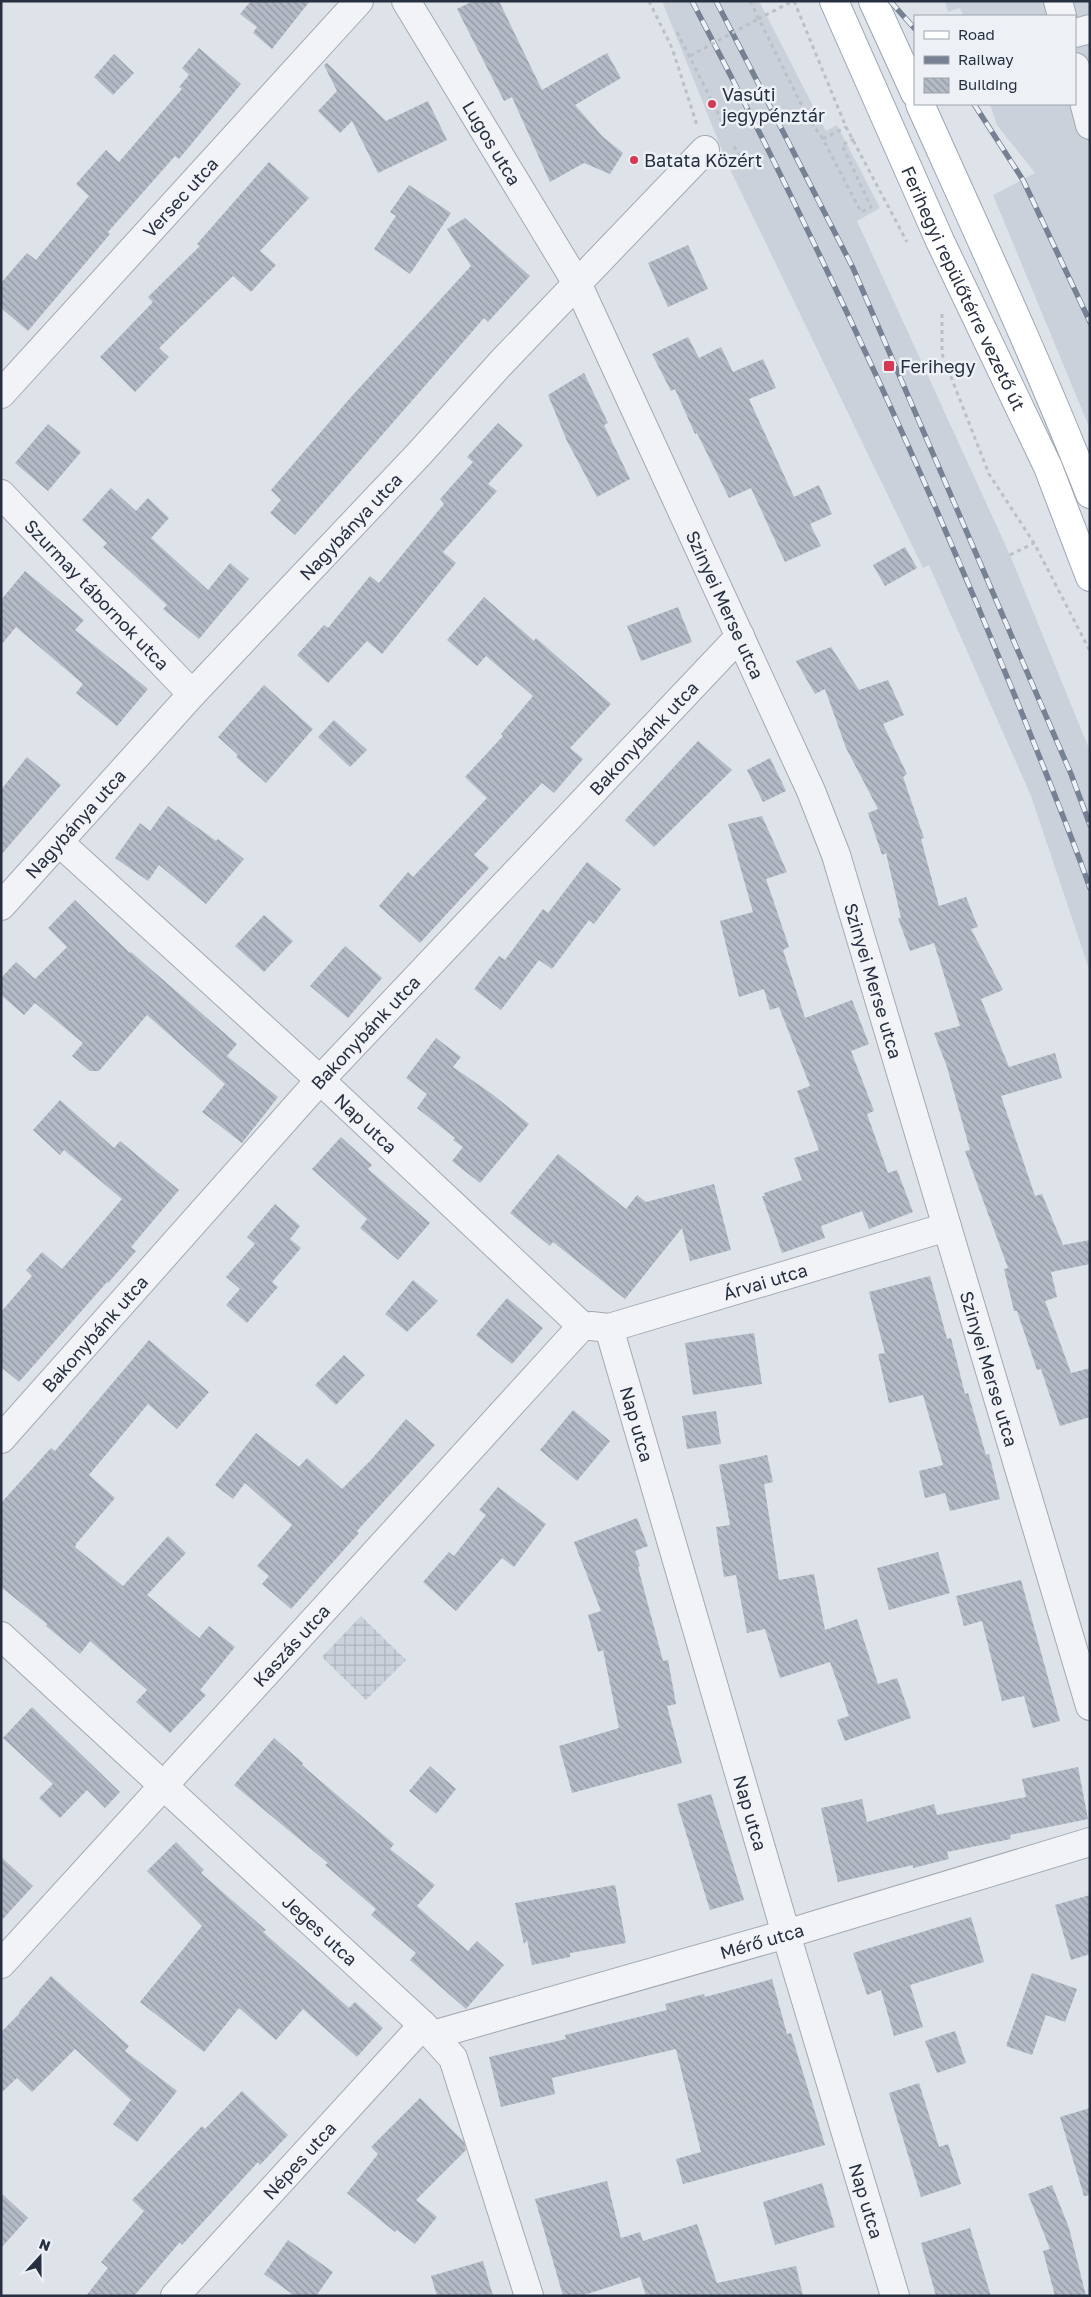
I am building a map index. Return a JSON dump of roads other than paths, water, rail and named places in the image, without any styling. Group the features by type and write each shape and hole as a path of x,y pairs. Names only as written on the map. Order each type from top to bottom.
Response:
{"main road":[{"name":"Ferihegyi repülőtérre vezető út","path":"834,1 940,240 1048,467 1090,577"},
{"path":"873,1 914,91"},
{"name":"Ferihegyi repülőtérre vezető út","path":"920,105 1068,439 1090,494"}],"street":[{"name":"Versec utca","path":"1,394 359,1"},
{"name":"Lugos utca","path":"406,1 578,285"},
{"path":"1058,1 1062,15"},
{"path":"1076,33 1090,29"},
{"path":"1076,71 1090,125"},
{"name":"Nagybánya utca","path":"1,906 60,843 192,694 419,454 500,364 578,285 705,150"},
{"name":"Szinyei Merse utca","path":"578,285 812,791 836,855 1090,1706"},
{"name":"Szurmay tábornok utca","path":"1,494 192,694"},
{"name":"Bakonybánk utca","path":"1,1439 320,1080 740,636"},
{"name":"Nap utca","path":"60,843 320,1080 582,1326"},
{"name":"Árvai utca","path":"582,1326 609,1328 947,1227"},
{"name":"Kaszás utca","path":"1,1964 582,1326"},
{"name":"Nap utca","path":"609,1328 786,1934 895,2296"},
{"name":"Jeges utca","path":"1,1636 165,1784 428,2030 453,2058 529,2296"},
{"name":"Mérő utca","path":"428,2030 786,1934 1090,1842"},
{"name":"Népes utca","path":"175,2296 428,2030"}],"railway":[{"path":"692,1 823,261 905,438 982,616 1090,888"},
{"path":"716,1 853,268 1071,774 1090,825"},
{"path":"890,1 914,28"},
{"path":"975,105 1023,180 1090,322"}],"place":[{"name":"Vasúti jegypénztár","path":"712,104"},
{"name":"Batata Közért","path":"634,160"},
{"name":"Ferihegy","path":"889,366"}]}
